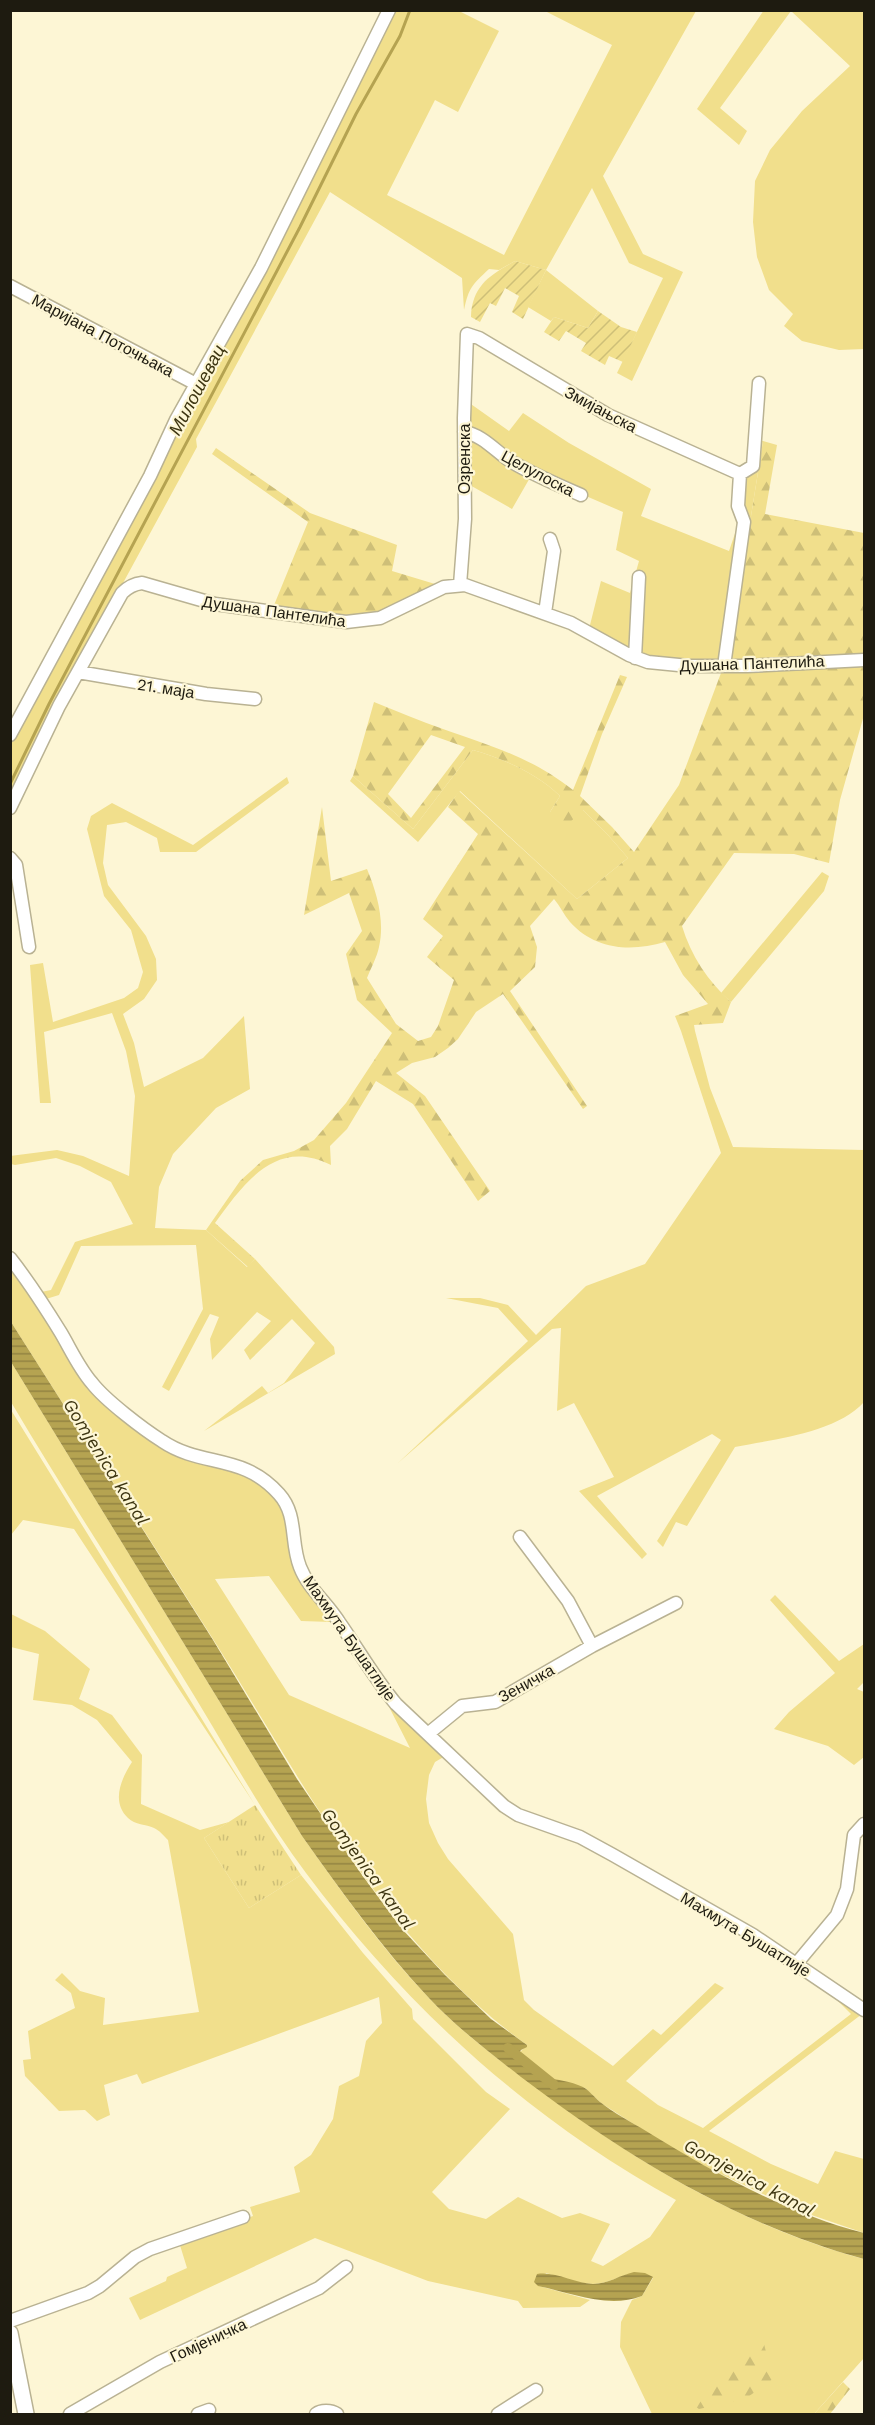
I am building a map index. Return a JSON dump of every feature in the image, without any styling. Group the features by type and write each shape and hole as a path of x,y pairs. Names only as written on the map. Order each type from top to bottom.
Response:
{"main road":[{"path":"10,2333 26,2415"}],"street":[{"path":"10,735 150,476 196,384 261,268 389,10"},
{"name":"Маријана Поточњака","path":"10,286 196,384"},
{"name":"Озренска","path":"460,585 465,519 464,432 467,334"},
{"name":"Змијањска","path":"467,334 479,338 608,415 741,474"},
{"path":"724,666 744,522 738,506 741,474 753,466 759,383"},
{"name":"Целулоска","path":"464,432 483,440 497,452 528,471 581,495"},
{"path":"545,613 554,551 550,539"},
{"path":"635,657 639,577"},
{"name":"Душана Пантелића","path":"10,808 60,706 122,593 129,586 136,584 215,604 346,622 380,618 444,587 460,585 571,623 635,657 664,665 787,665 864,660"},
{"name":"21. маја","path":"78,672 206,694 255,699"},
{"path":"10,858 16,865 29,946"},
{"name":"Махмута Бушатлије","path":"10,1258 44,1305 85,1374 105,1396 176,1450 244,1467 269,1483 282,1496 293,1520 296,1553 307,1580 338,1620 380,1685 396,1704 504,1806 518,1815 580,1837 753,1935 864,2010"},
{"path":"520,1538 568,1601 592,1646"},
{"name":"Зеничка","path":"429,1733 462,1706 495,1702 592,1646 676,1603"},
{"path":"797,1963 837,1915 847,1889 854,1835 864,1824"},
{"path":"10,2321 88,2293 135,2257 150,2249 243,2217"},
{"name":"Гомјеничка","path":"70,2415 160,2362 319,2288 346,2267"},
{"path":"498,2415 536,2391"},
{"path":"316,2415 322,2411 334,2412 337,2415"}],"green space":[{"path":"764,10 864,11 864,349 839,350 802,341 784,326 793,314 769,290 757,257 753,222 755,181 770,150 802,111 850,66 791,11 720,108 747,131 739,145 697,109"},
{"path":"393,11 459,11 499,31 458,112 435,100 387,195 504,255 612,45 545,11 696,11 603,176 643,254 683,272 632,381 617,373 663,278 629,263 592,188 546,270 515,261 499,270 489,269 472,287 464,310 462,278 330,192 196,439 197,447 110,607 11,798 11,739"},
{"path":"515,261 546,270 523,319 512,312 519,296 505,288 496,306 490,303 480,322 471,317 472,306 479,289 490,277"},
{"path":"546,270 598,311 588,328 554,317 551,321 528,307"},
{"path":"598,311 621,327 637,332 623,362 609,356 605,365 581,351 586,343 566,331 559,341 544,332 554,317 588,328"},
{"path":"468,402 509,431 523,413 569,443 651,489 641,516 729,551 739,522 752,438 763,441 731,641 725,663 635,658 589,629 601,581 630,593 639,561 616,550 623,512 579,493 535,469 512,509 468,484"},
{"path":"763,441 777,445 765,514 864,533 864,715 840,800 829,863 794,854 734,853 682,926 690,948 701,967 731,1002 723,1023 694,1025 695,1031 681,1031 675,1016 708,1004 683,975 665,942 639,947 602,943 580,931 570,922 554,899 530,926 537,947 535,967 510,991 587,1106 583,1109 503,994 476,1012 458,1039 448,1048 435,1057 412,1063 396,1073 425,1096 490,1191 478,1201 413,1104 376,1081 347,1129 330,1146 331,1165 311,1158 294,1157 278,1160 263,1168 250,1180 215,1223 255,1259 248,1267 206,1230 240,1181 263,1160 294,1151 314,1140 346,1103 392,1033 357,1000 346,954 362,931 349,893 304,915 322,807 331,881 367,869 377,897 381,937 377,955 367,978 396,1024 418,1041 431,1037 438,1026 454,980 427,957 443,936 423,919 478,834 448,807 459,791 577,899 628,858 583,810 567,825 550,812 560,796 541,780 508,762 473,750 413,829 353,776 374,702 527,761 573,790 620,675 627,677 602,734 580,796 634,852 679,785 731,641","holes":["431,735 465,747 411,818 388,794"]},
{"path":"216,448 310,513 397,545 392,571 445,587 370,618 272,610 308,522 212,454"},
{"path":"473,750 508,762 541,780 560,796 550,812 583,810 628,858 577,899 460,791 418,842 350,781 353,776 413,829"},
{"path":"287,777 289,783 196,852 160,852 157,838 126,822 107,825 103,863 108,885 146,936 156,959 157,980 144,999 123,1014 134,1043 144,1087 203,1058 244,1016 250,1089 216,1108 173,1154 159,1187 155,1228 206,1230 247,1267 255,1259 334,1347 335,1354 204,1431 262,1386 268,1393 284,1383 315,1343 292,1319 250,1360 244,1350 271,1321 257,1312 212,1360 210,1339 219,1317 210,1314 169,1391 162,1387 203,1309 196,1245 81,1246 59,1295 46,1299 41,1292 51,1290 75,1242 133,1224 111,1182 80,1166 56,1158 15,1165 11,1164 10,1156 57,1150 83,1156 129,1176 135,1096 126,1051 112,1013 44,1032 51,1103 40,1103 30,965 43,963 53,1022 124,998 138,988 143,972 131,930 104,896 87,829 91,816 112,803 193,845"},
{"path":"822,872 829,876 824,891 731,1002 721,993"},
{"path":"681,1031 695,1031 710,1088 733,1147 864,1150 864,1402 852,1413 821,1428 735,1447 687,1526 676,1522 663,1547 657,1541 721,1440 712,1434 597,1496 647,1554 642,1559 579,1491 614,1477 574,1403 557,1411 561,1328 552,1329 398,1463 528,1341 498,1308 446,1298 480,1298 508,1305 536,1335 586,1286 645,1264 721,1153"},
{"path":"11,1266 86,1382 148,1437 253,1476 279,1500 286,1515 291,1545 333,1620 331,1622 301,1621 269,1576 215,1579 289,1695 410,1748 386,1701 447,1755 435,1762 429,1775 426,1799 429,1823 448,1859 513,1934 524,2000 534,2010 613,2066 653,2029 661,2035 715,1983 724,1988 626,2081 658,2105 703,2128 851,2014 829,1992 862,2014 709,2131 771,2164 818,2184 835,2151 864,2159 864,2233 797,2210 685,2157 601,2103 585,2088 530,2071 518,2054 527,2045 476,2004 431,1959 389,1910 315,1804 11,1322"},
{"path":"11,1362 302,1836 378,1939 428,1997 462,2030 500,2060 564,2108 644,2162 729,2208 773,2228 864,2259 864,2358 814,2414 652,2414 620,2347 621,2322 632,2300 642,2296 653,2278 638,2273 593,2284 546,2273 539,2286 590,2300 580,2307 523,2308 518,2301 428,2281 315,2238 140,2320 129,2298 166,2281 167,2277 187,2268 179,2242 253,2216 250,2207 300,2192 294,2167 311,2155 333,2119 339,2086 359,2076 366,2041 382,2023 379,1997 142,2084 137,2074 104,2085 110,2115 97,2121 85,2110 59,2111 25,2076 23,2060 31,2059 28,2031 75,2008 71,1993 55,1980 62,1973 80,1991 105,1998 103,2025 199,2012 168,1840 156,1829 128,1818 120,1805 119,1790 132,1762 97,1720 72,1705 33,1700 39,1654 11,1647 11,1614 45,1631 90,1669 79,1699 112,1715 142,1755 141,1804 200,1830 229,1822 204,1838 249,1908 301,1875 363,1953 412,2009 413,2019 486,2092 510,2109 432,2192 449,2209 486,2219 518,2197 562,2218 580,2213 610,2224 591,2261 603,2266 650,2237 676,2200 622,2168 570,2133 473,2056 386,1970 306,1873 272,1824 11,1402"},
{"path":"11,1410 255,1805 74,1529 23,1520 11,1535"},
{"path":"775,1595 839,1661 864,1644 864,1682 857,1689 864,1692 864,1757 854,1765 828,1746 774,1729 789,1712 835,1673 770,1600"},
{"path":"255,1805 301,1875 249,1908 204,1838"},
{"path":"746,2343 764,2344 773,2379 745,2399 699,2409 686,2400 710,2388"},
{"path":"843,2382 850,2389 830,2414 814,2414"}],"shaded area":[{"path":"11,1322 213,1640 297,1779 362,1875 402,1929 445,1975 491,2019 527,2045 518,2054 524,2064 538,2074 583,2087 623,2117 697,2162 752,2190 808,2215 864,2233 864,2259 817,2245 727,2207 642,2160 600,2134 521,2077 461,2029 428,1997 378,1939 302,1836 11,1362"},
{"path":"634,2272 645,2273 653,2277 642,2296 629,2300 603,2300 577,2296 538,2286 534,2282 537,2274 544,2274 598,2284"}],"waterway":[{"name":"Милошевац","path":"10,784 49,704 300,227 356,114 400,36 410,10"},
{"name":"Gomjenica kanal","path":"508,2048 554,2085"}]}
